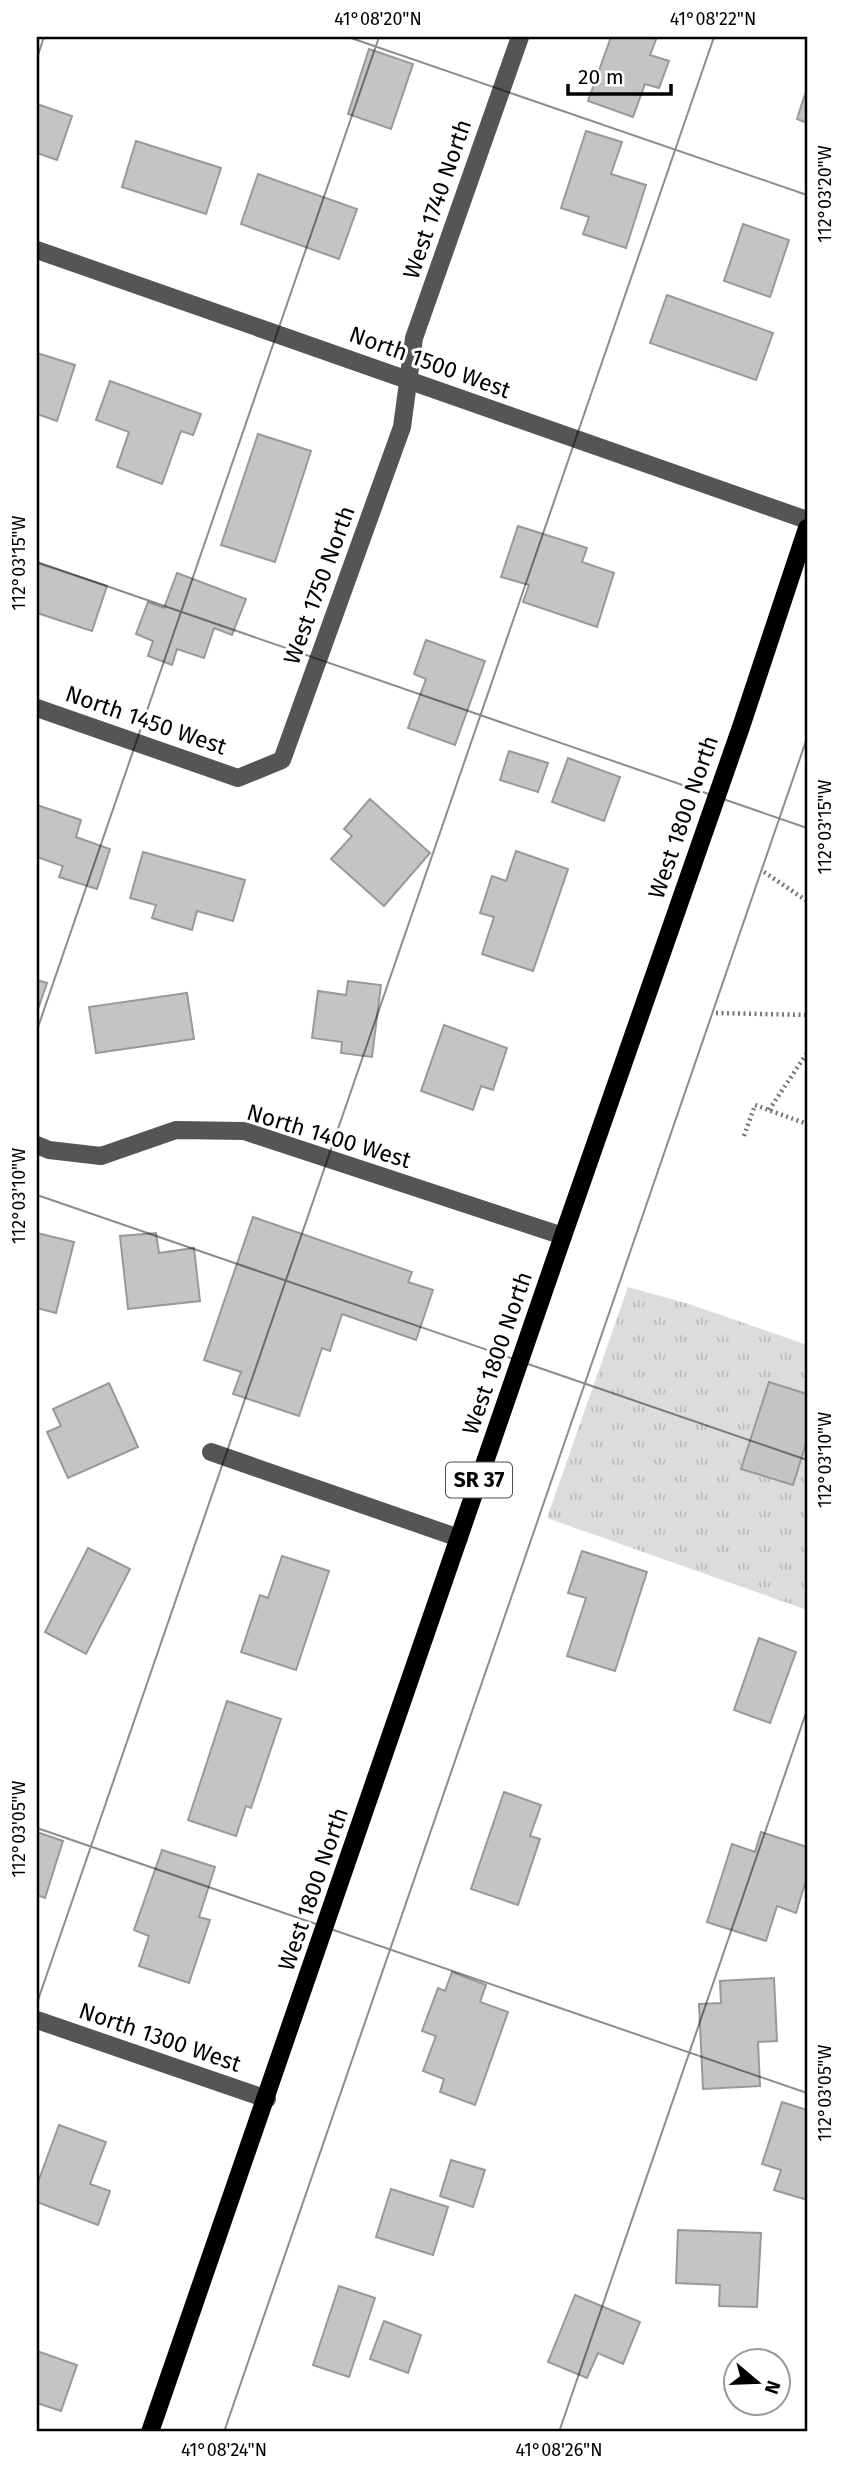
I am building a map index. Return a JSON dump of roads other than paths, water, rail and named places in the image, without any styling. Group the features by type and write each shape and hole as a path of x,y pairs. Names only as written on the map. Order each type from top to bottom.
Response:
{"main road":[{"name":"West 1800 North","path":"150,2432 741,727 807,528"}],"street":[{"name":"West 1740 North","path":"409,380 414,338 520,37"},
{"name":"North 1500 West","path":"37,250 807,520"},
{"name":"West 1750 North","path":"238,778 282,760 402,427 409,380"},
{"name":"North 1450 West","path":"37,708 238,778"},
{"name":"North 1400 West","path":"37,1145 49,1150 101,1156 176,1130 244,1131 563,1236"},
{"path":"211,1452 459,1538"},
{"name":"North 1300 West","path":"37,2020 267,2099"}]}
